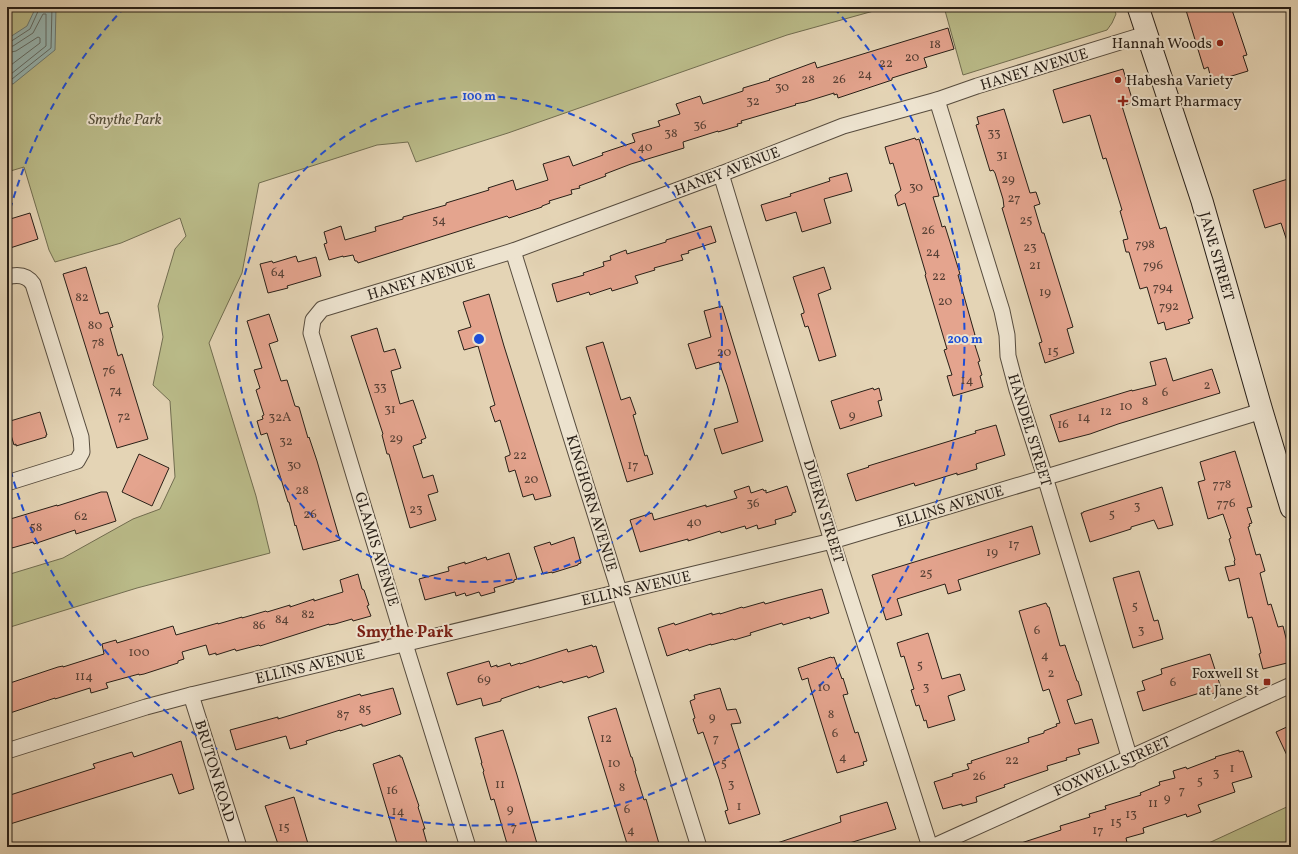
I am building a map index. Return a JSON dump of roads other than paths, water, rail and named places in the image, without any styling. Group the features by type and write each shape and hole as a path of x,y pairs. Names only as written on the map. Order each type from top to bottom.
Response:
{"main road":[{"name":"JANE STREET","path":"1138,7 1202,201 1291,508"}],"street":[{"name":"HANEY AVENUE","path":"313,320 322,309 513,252 721,174 843,126 937,100 977,86 1146,34"},
{"name":"HANDEL STREET","path":"937,100 1002,312 1007,335 1008,356 1017,390 1045,477 1130,759"},
{"name":"DUERN STREET","path":"721,174 832,541 931,847"},
{"name":"KINGHORN AVENUE","path":"513,252 699,847"},
{"path":"7,276 25,276 34,284 81,437 82,452 77,461 7,483"},
{"name":"GLAMIS AVENUE","path":"313,320 311,332 468,847"},
{"name":"ELLINS AVENUE","path":"7,750 146,707 191,695 832,541 1262,411"},
{"name":"FOXWELL STREET","path":"931,847 1130,759 1291,685"},
{"name":"BRUTON ROAD","path":"191,695 239,847"}],"water":[{"path":"36,7 56,7 55,50 13,84 7,83 7,39 27,26"}],"place":[{"name":"Hannah Woods","path":"1220,43"},
{"name":"Habesha Variety","path":"1118,80"},
{"name":"Smart Pharmacy","path":"1123,101"},
{"name":"Foxwell St at Jane St","path":"1267,682"}],"district":[{"name":"Smythe Park","path":"405,631"}]}
